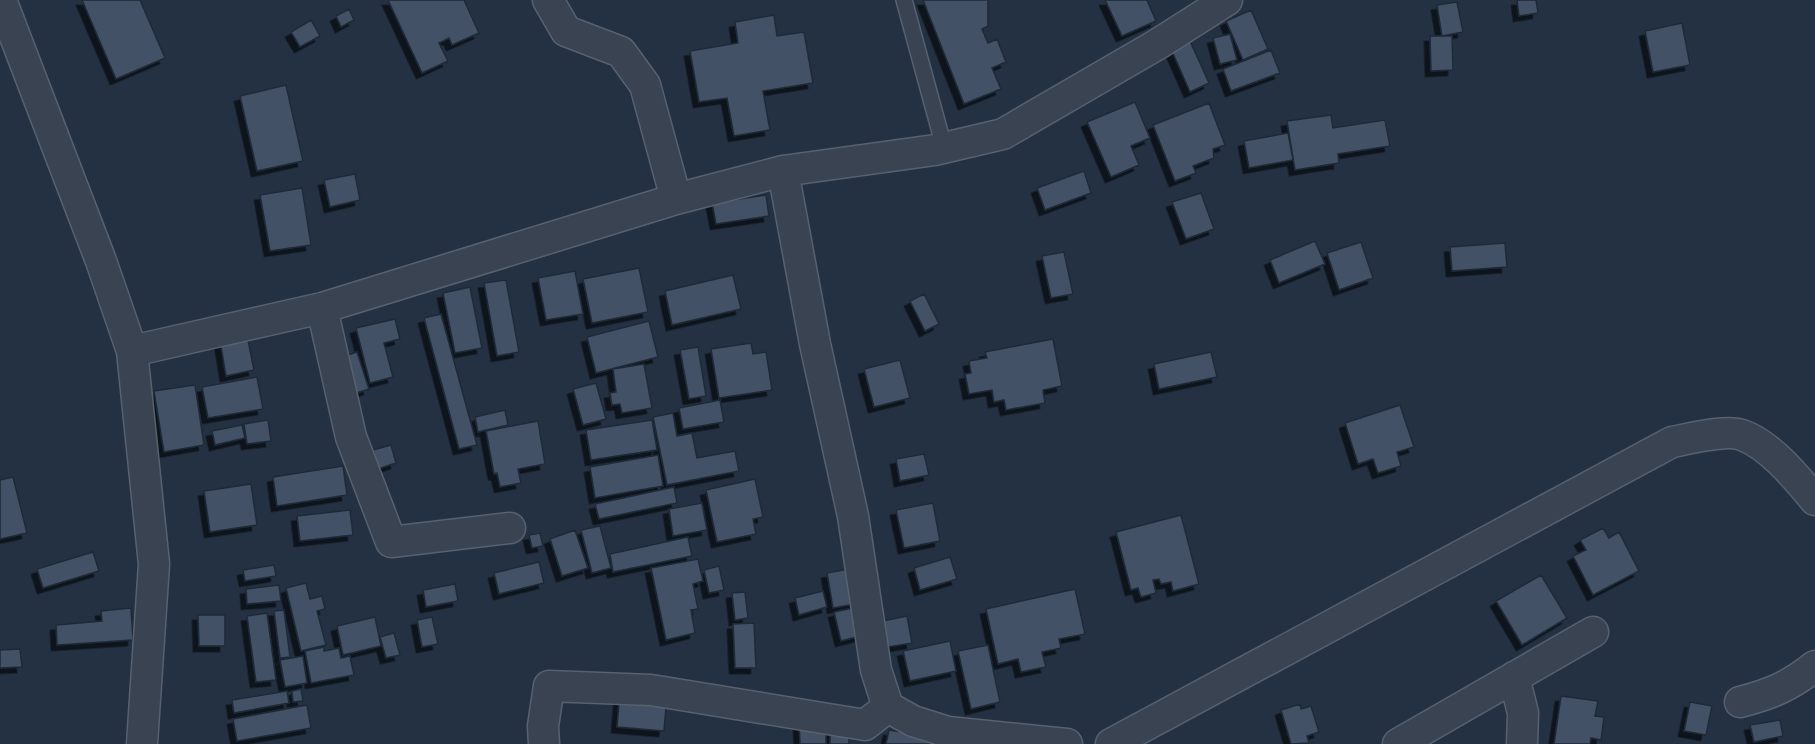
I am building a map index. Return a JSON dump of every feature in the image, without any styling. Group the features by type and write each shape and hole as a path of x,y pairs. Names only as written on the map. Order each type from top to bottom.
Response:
{"street":[{"path":"1,0 101,261 132,351 154,564 142,744"},
{"path":"548,0 566,31 621,52 645,85 676,199"},
{"path":"132,351 322,308 676,199 783,171 944,147 1003,134 1158,44 1227,0"},
{"path":"783,171 815,344 853,516 876,670 888,707 914,720 948,732 1067,744"},
{"path":"322,308 351,437 391,542 510,528"},
{"path":"1111,744 1672,442 1713,434 1740,434 1762,447 1791,471 1815,500"},
{"path":"1398,744 1593,632"},
{"path":"1740,702 1771,694 1787,687 1815,666"},
{"path":"1514,677 1523,713 1522,744"},
{"path":"544,744 543,726 549,686 651,690 865,725 888,707"}],"lane":[{"path":"904,0 944,147"}],"building":[{"path":"82,0 140,0 165,58 116,79"},
{"path":"388,0 464,0 479,33 452,45 449,38 439,43 448,61 422,73"},
{"path":"923,0 988,0 988,26 982,29 988,43 997,39 1006,62 992,68 1001,89 964,104"},
{"path":"1105,0 1147,0 1156,21 1122,36"},
{"path":"1517,0 1536,0 1538,13 1519,16"},
{"path":"1457,2 1463,32 1442,36 1437,5"},
{"path":"349,9 354,20 341,27 336,16"},
{"path":"1251,10 1268,49 1243,60 1226,21"},
{"path":"774,15 777,36 804,32 813,83 763,91 770,130 734,136 727,98 699,102 690,51 738,43 735,22"},
{"path":"311,20 320,36 300,47 291,32"},
{"path":"1682,23 1690,65 1653,72 1645,31"},
{"path":"1230,34 1237,60 1220,64 1213,38"},
{"path":"1430,36 1452,36 1453,70 1431,71"},
{"path":"1190,41 1209,83 1190,92 1171,49"},
{"path":"1271,50 1280,73 1231,91 1223,69"},
{"path":"286,85 303,161 257,171 240,96"},
{"path":"1135,102 1150,138 1131,146 1139,165 1111,177 1087,122"},
{"path":"1209,103 1225,145 1213,149 1214,158 1193,166 1196,173 1175,181 1153,125"},
{"path":"1331,115 1333,128 1385,120 1390,146 1338,154 1339,163 1295,170 1287,121"},
{"path":"1288,133 1293,160 1249,168 1244,141"},
{"path":"1084,171 1091,193 1045,210 1037,188"},
{"path":"355,174 360,200 330,207 324,180"},
{"path":"302,188 311,245 270,251 260,195"},
{"path":"1201,193 1214,229 1186,239 1172,202"},
{"path":"766,195 769,216 716,224 712,203"},
{"path":"1315,241 1325,264 1279,283 1270,260"},
{"path":"1361,242 1373,278 1339,290 1327,253"},
{"path":"1505,243 1507,267 1452,271 1450,247"},
{"path":"1064,252 1073,294 1051,298 1042,256"},
{"path":"639,268 648,312 592,323 583,279"},
{"path":"575,271 583,314 546,320 538,278"},
{"path":"733,275 741,309 672,325 665,291"},
{"path":"506,280 519,352 497,356 484,283"},
{"path":"470,287 482,348 455,353 443,293"},
{"path":"924,294 939,324 925,331 910,301"},
{"path":"441,314 477,445 459,449 424,318"},
{"path":"395,319 400,339 384,343 393,377 370,383 356,328"},
{"path":"649,321 658,357 596,373 587,337"},
{"path":"247,335 254,370 226,376 220,340"},
{"path":"1053,339 1062,386 1043,390 1045,403 1006,410 1004,400 994,402 992,390 969,394 965,374 971,373 969,361 987,358 985,352"},
{"path":"751,343 753,354 766,352 772,390 719,398 711,349"},
{"path":"698,347 706,396 689,399 680,350"},
{"path":"357,352 369,389 350,395 338,358"},
{"path":"1211,352 1217,377 1159,389 1154,364"},
{"path":"900,360 910,398 874,407 864,369"},
{"path":"644,364 652,408 622,413 620,404 612,405 610,393 616,392 613,369"},
{"path":"257,377 263,409 208,418 202,387"},
{"path":"596,383 606,419 583,425 573,389"},
{"path":"195,385 204,445 164,452 154,391"},
{"path":"720,400 724,422 683,429 679,408"},
{"path":"1400,405 1414,447 1397,452 1401,466 1378,473 1373,459 1358,464 1345,423"},
{"path":"505,410 508,425 478,432 475,417"},
{"path":"673,413 677,436 692,433 697,458 735,451 739,471 667,485 653,417"},
{"path":"268,420 271,441 247,444 244,424"},
{"path":"652,420 657,450 591,460 586,430"},
{"path":"538,421 545,464 518,469 521,483 500,487 497,473 494,474 486,431"},
{"path":"242,425 245,438 215,445 212,431"},
{"path":"391,445 396,463 378,469 373,450"},
{"path":"924,454 929,475 900,481 896,459"},
{"path":"658,455 663,486 595,498 590,467"},
{"path":"343,466 347,495 277,506 273,477"},
{"path":"13,477 27,533 0,539 0,480"},
{"path":"755,479 763,517 753,519 756,534 717,542 706,490"},
{"path":"251,484 257,525 210,532 204,491"},
{"path":"674,487 677,503 599,519 595,504"},
{"path":"702,503 707,530 673,536 669,509"},
{"path":"933,503 940,541 904,548 896,510"},
{"path":"350,510 353,535 300,541 297,516"},
{"path":"1181,515 1199,584 1173,591 1171,582 1161,584 1159,579 1153,580 1156,593 1141,597 1138,588 1131,590 1116,532"},
{"path":"600,526 611,568 592,573 581,530"},
{"path":"1603,528 1609,538 1619,532 1639,571 1593,595 1573,556 1586,550 1580,540"},
{"path":"575,530 588,568 562,576 550,539"},
{"path":"540,533 543,546 532,548 529,535"},
{"path":"688,537 692,556 613,572 610,554"},
{"path":"93,552 99,571 43,588 37,569"},
{"path":"950,557 957,579 920,590 914,568"},
{"path":"698,559 703,581 693,584 698,609 691,610 695,633 666,640 651,568"},
{"path":"539,562 544,583 499,594 494,573"},
{"path":"274,565 276,576 245,581 243,570"},
{"path":"719,566 724,590 709,593 704,570"},
{"path":"849,569 855,604 833,608 827,573"},
{"path":"1541,575 1567,618 1522,645 1496,601"},
{"path":"306,583 310,599 322,596 325,609 317,611 326,645 301,651 286,588"},
{"path":"455,584 458,601 426,607 423,590"},
{"path":"279,585 281,601 247,604 246,589"},
{"path":"1075,589 1085,634 1059,639 1061,648 1042,652 1046,667 1021,672 1018,659 998,664 986,609"},
{"path":"823,591 827,607 799,615 795,598"},
{"path":"745,592 748,618 735,620 732,593"},
{"path":"131,608 133,640 57,645 56,625 102,621 101,611"},
{"path":"853,608 860,636 841,641 834,612"},
{"path":"284,610 290,657 280,658 274,611"},
{"path":"267,613 276,680 256,682 247,616"},
{"path":"198,615 225,615 225,646 199,646"},
{"path":"907,616 912,643 888,647 883,621"},
{"path":"375,617 381,646 343,655 337,626"},
{"path":"432,617 438,644 422,647 417,620"},
{"path":"754,623 756,668 735,668 733,624"},
{"path":"394,633 400,655 386,658 380,637"},
{"path":"950,641 956,671 910,681 903,651"},
{"path":"988,645 1000,702 971,709 958,651"},
{"path":"324,647 324,651 339,648 341,658 350,656 354,675 311,683 305,651"},
{"path":"20,649 22,667 0,668 0,650"},
{"path":"303,656 307,683 285,687 280,660"},
{"path":"301,689 303,701 293,702 292,691"},
{"path":"620,690 667,694 664,731 617,727"},
{"path":"287,691 289,703 234,713 232,700"},
{"path":"1561,696 1598,701 1595,716 1604,717 1601,740 1591,738 1590,744 1554,744"},
{"path":"1690,702 1712,706 1706,735 1684,731"},
{"path":"1300,704 1301,709 1311,706 1319,732 1307,736 1309,743 1291,744 1281,710"},
{"path":"307,705 311,728 237,741 233,719"},
{"path":"1780,720 1783,736 1754,742 1750,725"},
{"path":"826,722 826,744 800,744 799,723"},
{"path":"849,730 849,744 830,744 830,731"},
{"path":"889,730 955,741 954,744 886,744"}]}
